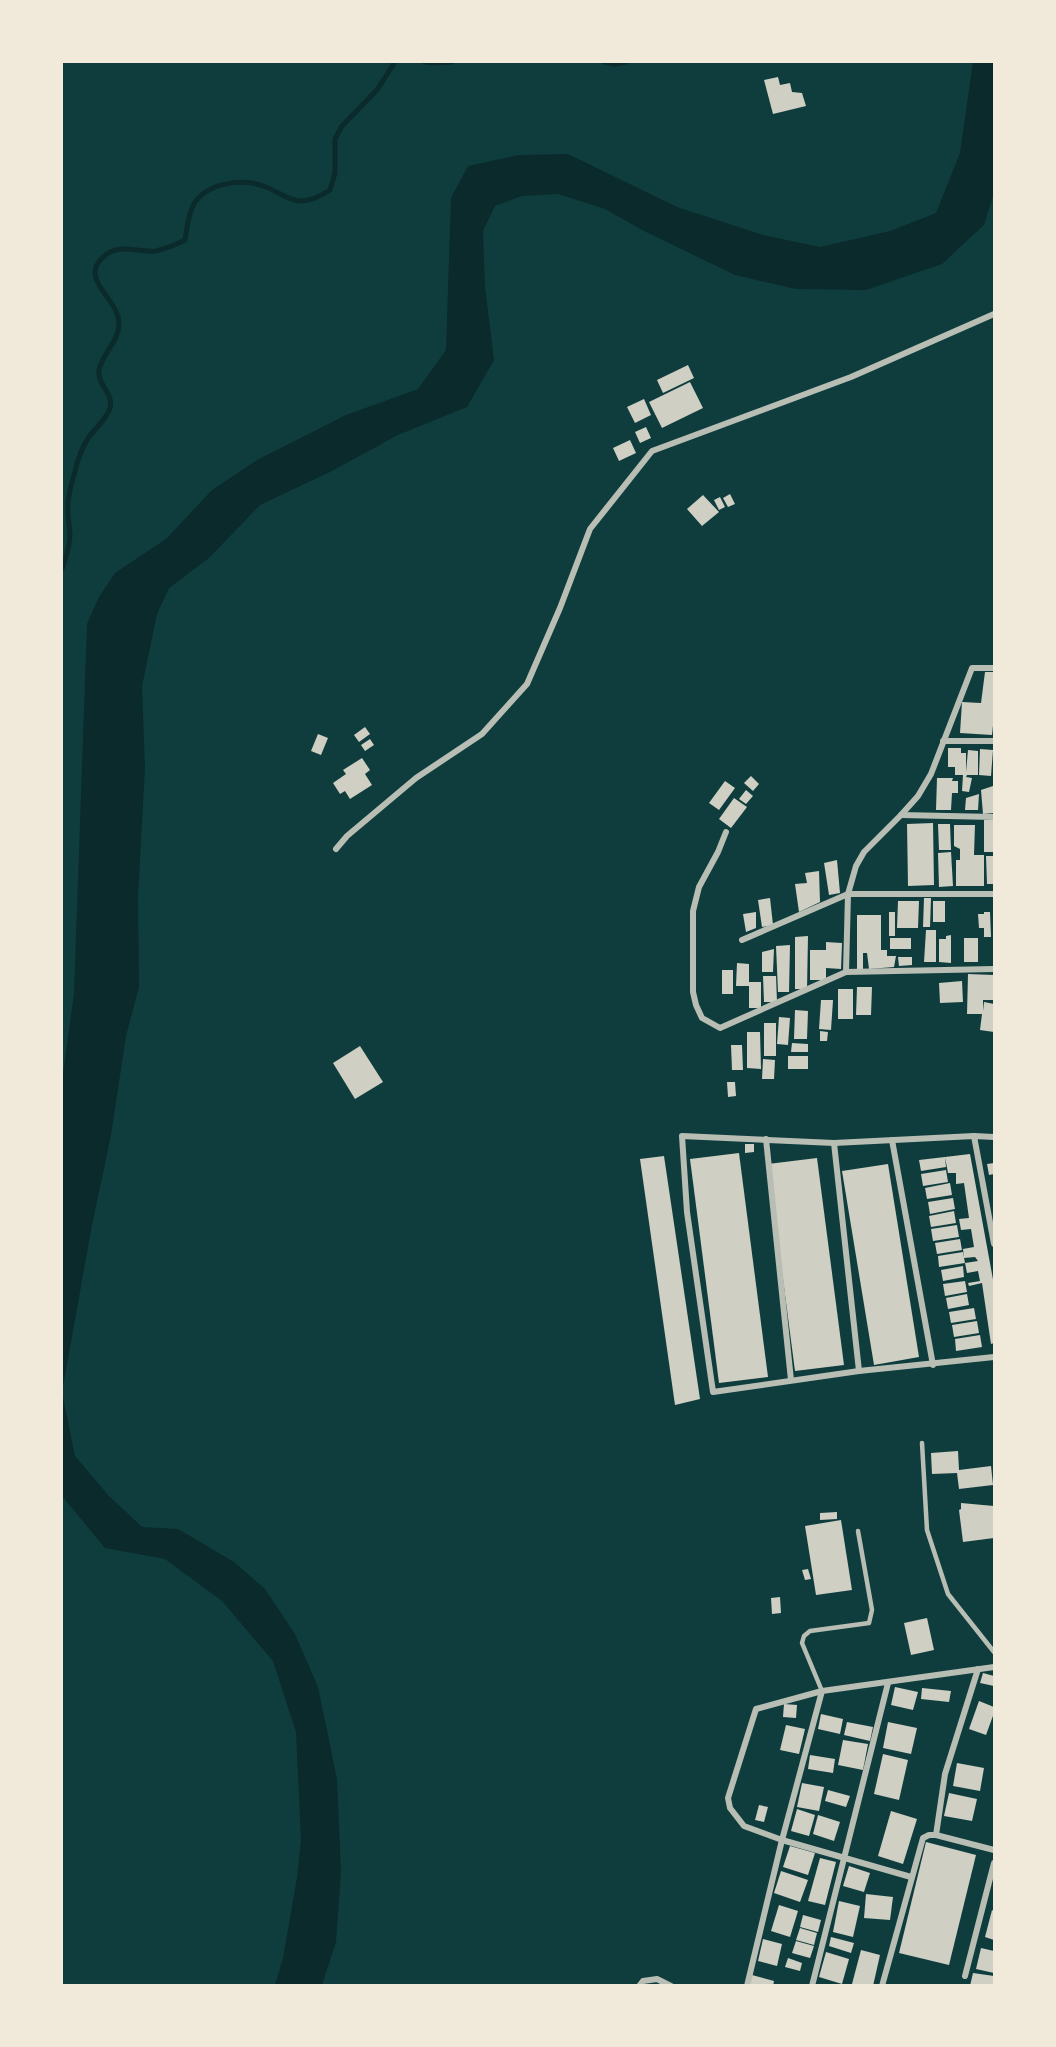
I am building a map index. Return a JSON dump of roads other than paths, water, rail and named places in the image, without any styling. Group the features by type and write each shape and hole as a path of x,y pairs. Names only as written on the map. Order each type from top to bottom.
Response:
{"street":[{"path":"336,849 347,836 416,778 482,734 527,684 560,608 590,529 652,452 851,377 994,314"},
{"path":"846,972 848,894 856,866 864,852 918,796 931,774 972,668 994,668"},
{"path":"943,741 994,741"},
{"path":"902,815 994,817"},
{"path":"726,832 699,887 693,911 693,992 702,1018 720,1028 846,972 994,969"},
{"path":"742,940 848,894 994,894"},
{"path":"994,1137 834,1143 682,1136 687,1212 713,1392 859,1371 994,1357"},
{"path":"974,1136 994,1244"},
{"path":"766,1139 791,1380"},
{"path":"892,1140 933,1365"},
{"path":"834,1143 859,1371"},
{"path":"911,1877 844,1859 744,1826 730,1808 728,1798 756,1709 822,1691 994,1666"},
{"path":"936,1835 945,1774 978,1669"},
{"path":"812,1986 888,1683"},
{"path":"747,1986 782,1840 822,1691"},
{"path":"882,1986 923,1838 936,1835 994,1850"},
{"path":"965,1976 994,1863"},
{"path":"641,1983 657,1979 671,1986"}],"lane":[{"path":"922,1443 927,1530 948,1594 994,1652"},
{"path":"822,1691 802,1643 804,1636 810,1631 869,1623 872,1610 858,1531"}],"water":[{"path":"973,62 994,62 994,193 984,225 942,264 866,290 796,289 735,275 644,231 605,209 558,194 522,196 495,206 483,231 485,287 494,360 467,407 398,435 330,472 260,505 209,558 169,588 157,614 142,686 145,768 138,897 139,987 126,1036 111,1135 92,1225 62,1392 62,1081 74,993 87,624 99,597 115,573 166,539 212,490 257,460 346,415 418,389 446,350 451,198 468,166 519,155 568,154 677,207 763,235 820,247 890,231 936,213 960,153"},
{"path":"62,1392 75,1456 109,1496 142,1527 178,1529 234,1562 265,1589 295,1634 318,1687 337,1779 341,1873 336,1942 322,1985 275,1985 283,1958 301,1840 296,1732 273,1661 222,1601 165,1559 105,1548 62,1496"}],"waterway":[{"path":"62,569 70,538 68,499 78,460 86,441 106,416 111,403 100,380 99,370 116,337 119,325 118,315 97,282 95,274 97,266 103,257 115,250 155,251 185,240 194,204 208,191 217,187 237,183 257,184 300,201 316,198 330,190 335,173 335,139 342,126 377,90 395,62"},
{"path":"425,62 452,62"},
{"path":"604,62 615,64 626,62"}]}
